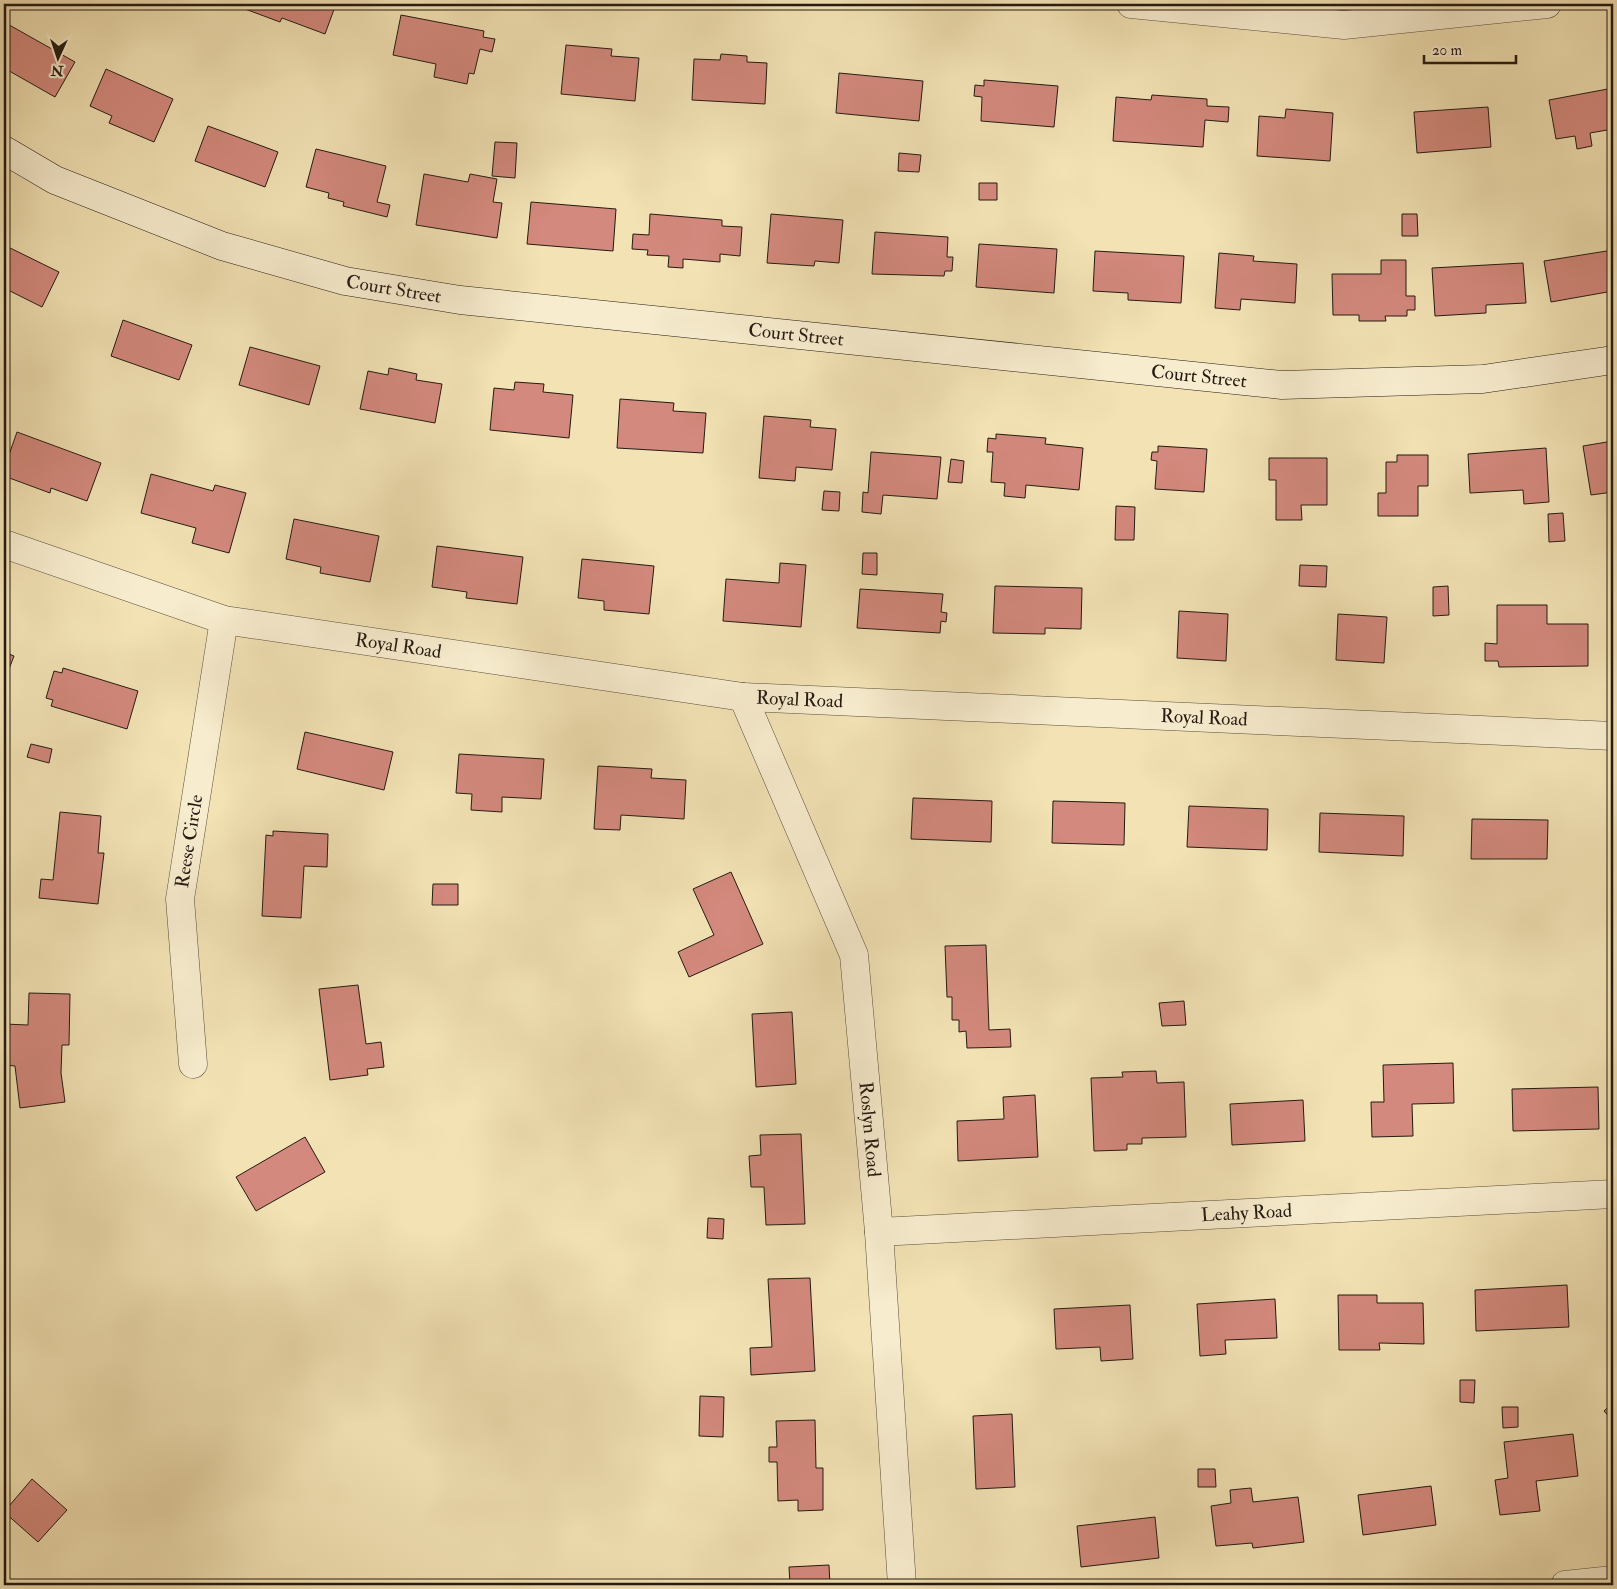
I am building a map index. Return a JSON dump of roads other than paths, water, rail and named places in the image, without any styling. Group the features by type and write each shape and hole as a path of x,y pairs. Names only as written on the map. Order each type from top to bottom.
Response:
{"street":[{"path":"1131,4 1344,25 1547,4"},
{"name":"Court Street","path":"4,150 55,180 222,246 345,281 460,300 1282,385 1483,379 1613,360"},
{"name":"Royal Road","path":"4,544 224,620 743,697 1613,736"},
{"name":"Reese Circle","path":"193,1064 180,899 224,620"},
{"name":"Roslyn Road","path":"743,697 854,955 879,1232 902,1585"},
{"name":"Leahy Road","path":"879,1232 1613,1194"},
{"path":"1565,1585 1613,1580"}]}
